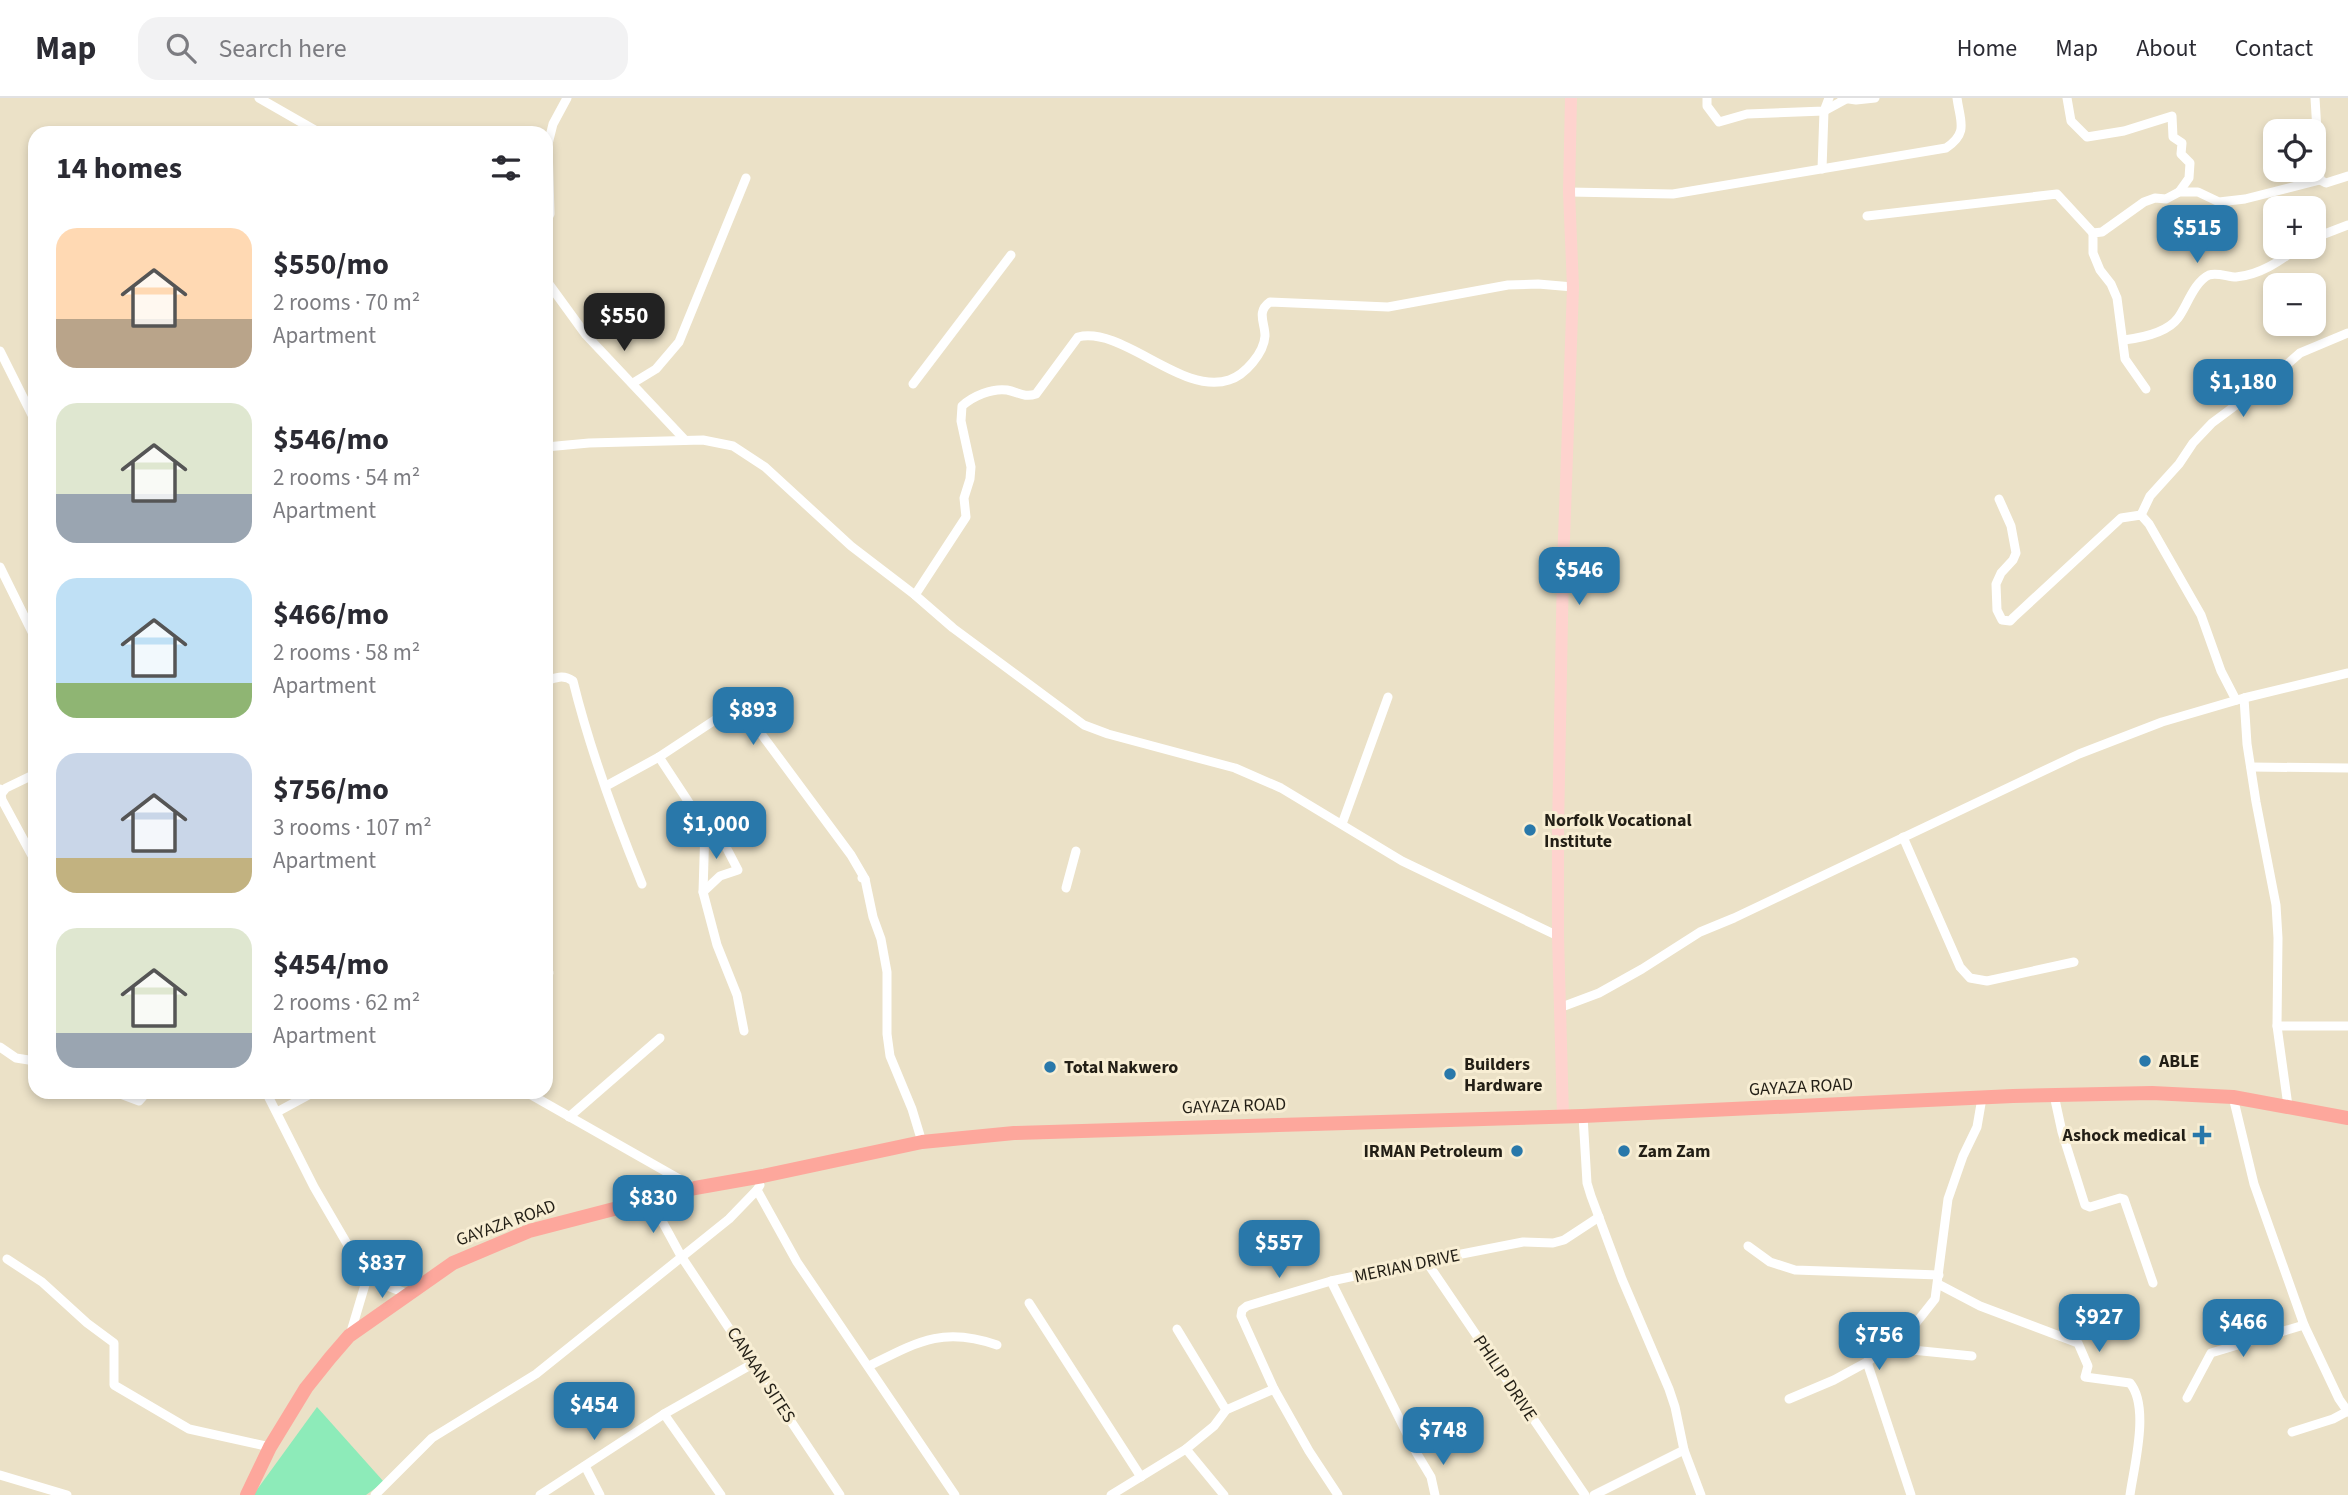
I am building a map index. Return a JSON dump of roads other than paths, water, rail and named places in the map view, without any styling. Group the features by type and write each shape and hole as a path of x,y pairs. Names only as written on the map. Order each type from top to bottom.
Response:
{"main road":[{"name":"GAYAZA ROAD","path":"247,1495 270,1447 306,1388 349,1336 453,1263 529,1231 650,1199 695,1188 760,1183 922,1142 1014,1133 1583,1116 2152,1093 2233,1097 2348,1118"}],"street":[{"path":"259,98 308,126"},
{"path":"552,126 567,98"},
{"path":"1563,1116 1558,936 1563,567 1573,286 1569,192 1571,98"},
{"path":"1707,98 1707,106 1719,122 1747,114 1824,111 1846,99"},
{"path":"1822,169 1824,111 1829,98"},
{"path":"1840,98 1875,98"},
{"path":"1569,192 1673,194 1946,148 1957,141 1961,133 1957,98"},
{"path":"2067,98 2071,121 2087,137 2124,131 2172,116 2173,137 2182,143 2181,154 2190,163 2189,178 2179,192 2166,199 2155,198 2144,202 2102,232 2093,233"},
{"path":"2315,98 2316,119"},
{"path":"2324,182 2348,176"},
{"path":"633,383 656,369 679,342 746,178"},
{"path":"2179,192 2197,192 2219,202 2245,199 2312,182"},
{"path":"1867,216 2057,194 2093,233 2093,253 2117,298 2125,359 2146,389"},
{"path":"2326,233 2348,225"},
{"path":"913,384 1011,255"},
{"path":"2124,340 2137,339 2176,321 2199,283 2207,276 2212,274 2234,277 2252,274 2282,259"},
{"path":"915,595 966,517 964,498 971,479 971,467 961,421 962,406 973,398 1002,390 1027,396 1036,394 1078,337 1089,335 1107,339 1198,379 1219,382 1236,377 1248,368 1256,357 1265,337 1262,314 1270,302 1388,307 1508,285 1573,286"},
{"path":"553,290 586,335 685,440"},
{"path":"2141,515 2150,496 2212,423 2267,383 2300,353 2348,333"},
{"path":"0,351 28,407"},
{"path":"553,446 685,440 719,442 733,446 746,453 799,496 851,546 983,651 1084,725 1245,772 1281,788 1402,861 1558,936"},
{"path":"1999,499 2016,544 2013,560 2001,573 1996,584 1999,617 2005,622 2075,563 2121,518 2141,515"},
{"path":"2141,515 2150,524 2201,615 2221,671 2240,699 2276,905 2277,1026 2288,1106"},
{"path":"1,571 28,624"},
{"path":"1559,1008 1599,993 1700,932 2079,754 2162,722 2240,699 2348,673"},
{"path":"553,678 567,677 573,681 617,824 642,884"},
{"path":"1342,824 1388,697"},
{"path":"606,786 659,757 730,710 745,712 851,855 862,878 881,939 887,972 890,1056 912,1109 922,1142"},
{"path":"659,757 705,827 726,848 738,870 720,876 703,892"},
{"path":"2251,767 2348,768"},
{"path":"28,777 1,791 2,800 28,847"},
{"path":"705,827 703,892 717,946 737,995 744,1031"},
{"path":"1903,836 1960,967 1970,978 1987,981 2074,962"},
{"path":"1066,888 1076,851"},
{"path":"2277,1026 2348,1026"},
{"path":"569,1117 660,1038"},
{"path":"0,1047 16,1058 28,1060"},
{"path":"2054,1095 2062,1132 2085,1205 2090,1207 2119,1198 2124,1199 2153,1283"},
{"path":"2233,1097 2254,1184 2304,1325 2348,1412 2292,1432"},
{"path":"1902,1349 1912,1328 1935,1299 1948,1199 1963,1156 1977,1127 1982,1098"},
{"path":"270,1099 314,1187 367,1278 408,1294"},
{"path":"277,1112 301,1099"},
{"path":"538,1099 695,1188"},
{"path":"1583,1116 1587,1183 1622,1279 1672,1398 1684,1451 1701,1495"},
{"path":"375,1495 432,1438 536,1374 729,1219 760,1183 797,1262 955,1495"},
{"name":"CANAAN SITES","path":"650,1199 681,1256 840,1495"},
{"name":"MERIAN DRIVE","path":"1274,1390 1241,1316 1242,1310 1247,1306 1331,1282 1426,1261 1523,1242 1553,1243 1564,1240 1599,1217"},
{"path":"1748,1245 1770,1262 1794,1270 1938,1279 1980,1306 2078,1343 2088,1366 2085,1377 2130,1383 2139,1401 2140,1416 2130,1495"},
{"path":"7,1259 42,1282 114,1343 114,1385 189,1429 270,1447"},
{"name":"PHILIP DRIVE","path":"1426,1261 1585,1495"},
{"path":"349,1336 367,1278"},
{"path":"1331,1282 1431,1477 1435,1495"},
{"path":"1029,1303 1141,1477"},
{"path":"2187,1398 2211,1353 2304,1325"},
{"path":"1177,1329 1226,1410"},
{"path":"869,1366 901,1350 937,1337 972,1336 996,1345"},
{"path":"1789,1399 1867,1362 1882,1350 1902,1349 1972,1356"},
{"path":"1867,1362 1911,1495"},
{"path":"540,1495 664,1413 754,1363"},
{"path":"1111,1495 1186,1449 1213,1426 1226,1410 1274,1390 1338,1495"},
{"path":"664,1413 721,1495"},
{"path":"1186,1449 1224,1495"},
{"path":"1594,1495 1684,1451"},
{"path":"584,1466 600,1495"},
{"path":"0,1475 66,1495"}],"place":[{"name":"Norfolk Vocational Institute","path":"1530,830"},
{"name":"ABLE","path":"2145,1061"},
{"name":"Total Nakwero","path":"1050,1067"},
{"name":"Builders Hardware","path":"1450,1074"},
{"name":"Ashock medical","path":"2202,1135"},
{"name":"IRMAN Petroleum","path":"1517,1151"},
{"name":"Zam Zam","path":"1624,1151"}]}
